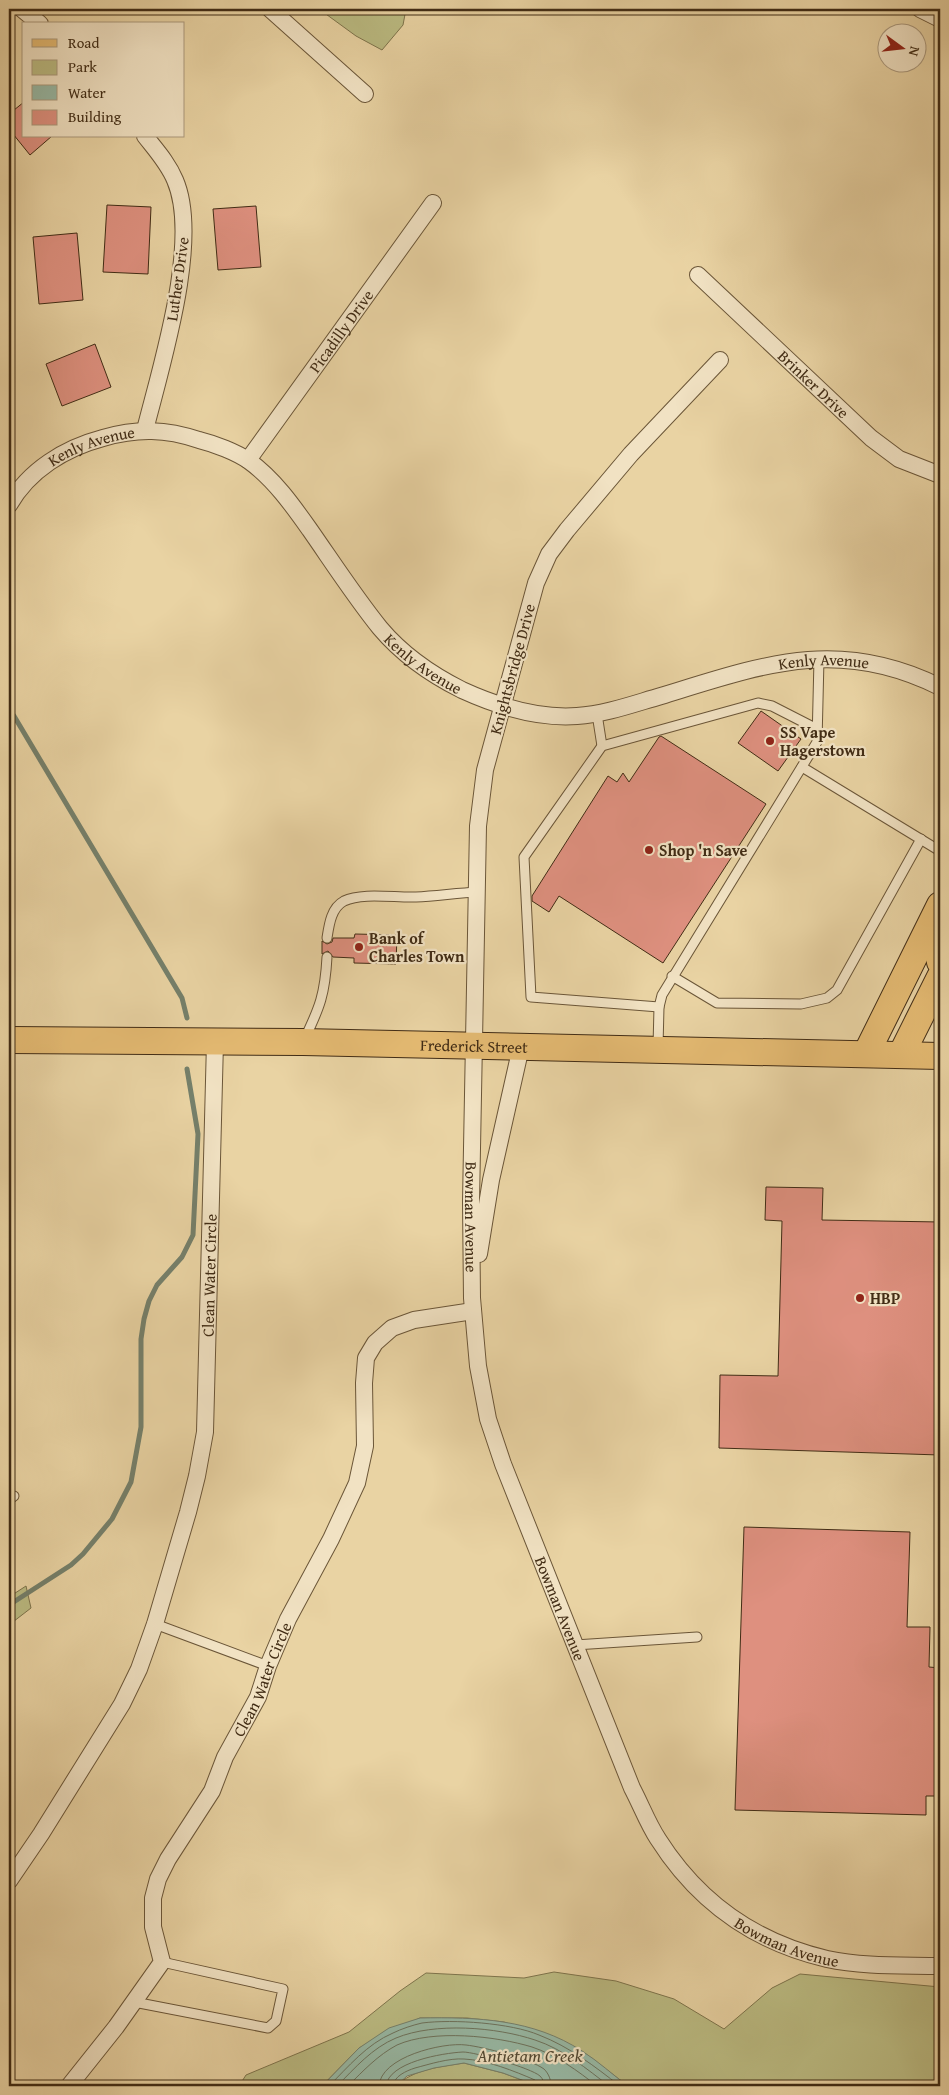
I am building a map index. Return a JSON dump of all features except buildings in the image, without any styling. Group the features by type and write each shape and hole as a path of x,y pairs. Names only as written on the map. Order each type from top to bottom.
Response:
{"main road":[{"path":"866,1054 940,905"},
{"path":"940,944 938,952 940,962"},
{"path":"901,1055 940,977"},
{"name":"Frederick Street","path":"9,1040 303,1042 940,1056"}],"street":[{"path":"22,9 38,22"},
{"path":"270,9 365,94"},
{"path":"920,9 940,19"},
{"name":"Luther Drive","path":"145,430 170,327 182,266 184,238 183,212 176,181 165,161 147,138"},
{"name":"Picadilly Drive","path":"248,460 433,203"},
{"name":"Brinker Drive","path":"698,275 871,438 899,459 940,475"},
{"name":"Knightsbridge Drive","path":"475,1045 478,826 481,793 485,770 536,583 549,554 567,530 631,454 720,360"},
{"name":"Kenly Avenue","path":"9,505 17,492 40,468 63,453 87,442 117,434 145,430 181,434 209,442 248,460 271,481 292,505 381,629 405,653 433,674 459,688 502,707 538,714 574,716 597,714 758,667 791,660 854,660 888,666 940,686"},
{"name":"Clean Water Circle","path":"9,1881 41,1834 122,1704 139,1669 156,1624 197,1476 205,1432 215,1042"},
{"name":"Bowman Avenue","path":"475,1045 471,1202 473,1305 478,1366 488,1418 503,1464 632,1788 658,1839 689,1880 726,1915 771,1941 827,1959 874,1965 940,1966"},
{"path":"473,1305 491,1180 521,1047"},
{"name":"Clean Water Circle","path":"162,1962 153,1928 153,1898 158,1879 168,1859 212,1791 225,1757 258,1697 268,1666 288,1619 330,1539 356,1483 365,1446 364,1383 366,1358 375,1343 392,1328 414,1320 473,1305"},
{"path":"69,2086 134,2002 162,1962"}],"lane":[{"path":"658,1050 659,1007 662,995 817,742 819,659"},
{"path":"659,1007 531,997 524,856 602,746 758,703 772,706 817,729"},
{"path":"597,714 602,746"},
{"path":"802,767 940,851"},
{"path":"672,976 717,1003 801,1004 827,998 837,990 921,839"},
{"path":"327,938 330,921 336,908 344,901 358,897 417,897 478,892"},
{"path":"303,1042 320,1008 326,985 327,957"},
{"path":"156,1624 268,1666"},
{"path":"575,1645 697,1637"},
{"path":"134,2002 268,2028 276,2021 283,1989 162,1962"}],"green space":[{"path":"319,9 406,9 403,25 382,50 356,36"},
{"path":"26,1586 31,1608 9,1625 9,1597"},
{"path":"554,1972 616,1981 674,1999 724,2029 772,1988 800,1974 940,1987 940,2086 628,2086 582,2051 504,2022 467,2018 420,2018 359,2048 322,2086 239,2086 246,2075 349,2032 400,1991 426,1973 524,1978"},
{"path":"464,2063 503,2073 538,2086 396,2086 419,2072"}],"water":[{"name":"Antietam Creek","path":"420,2018 462,2018 504,2022 544,2032 582,2051 628,2086 538,2086 503,2073 464,2063 434,2068 407,2076 396,2086 322,2086 359,2048 389,2028"}],"waterway":[{"path":"14,716 182,998 187,1018"},
{"path":"9,1605 71,1565 83,1554 112,1519 131,1482 141,1427 141,1339 144,1319 149,1301 157,1285 182,1257 193,1235 198,1134 187,1069"}],"place":[{"name":"SS Vape Hagerstown","path":"770,741"},
{"name":"Shop 'n Save","path":"649,850"},
{"name":"Bank of Charles Town","path":"359,947"},
{"name":"HBP","path":"860,1298"}]}
